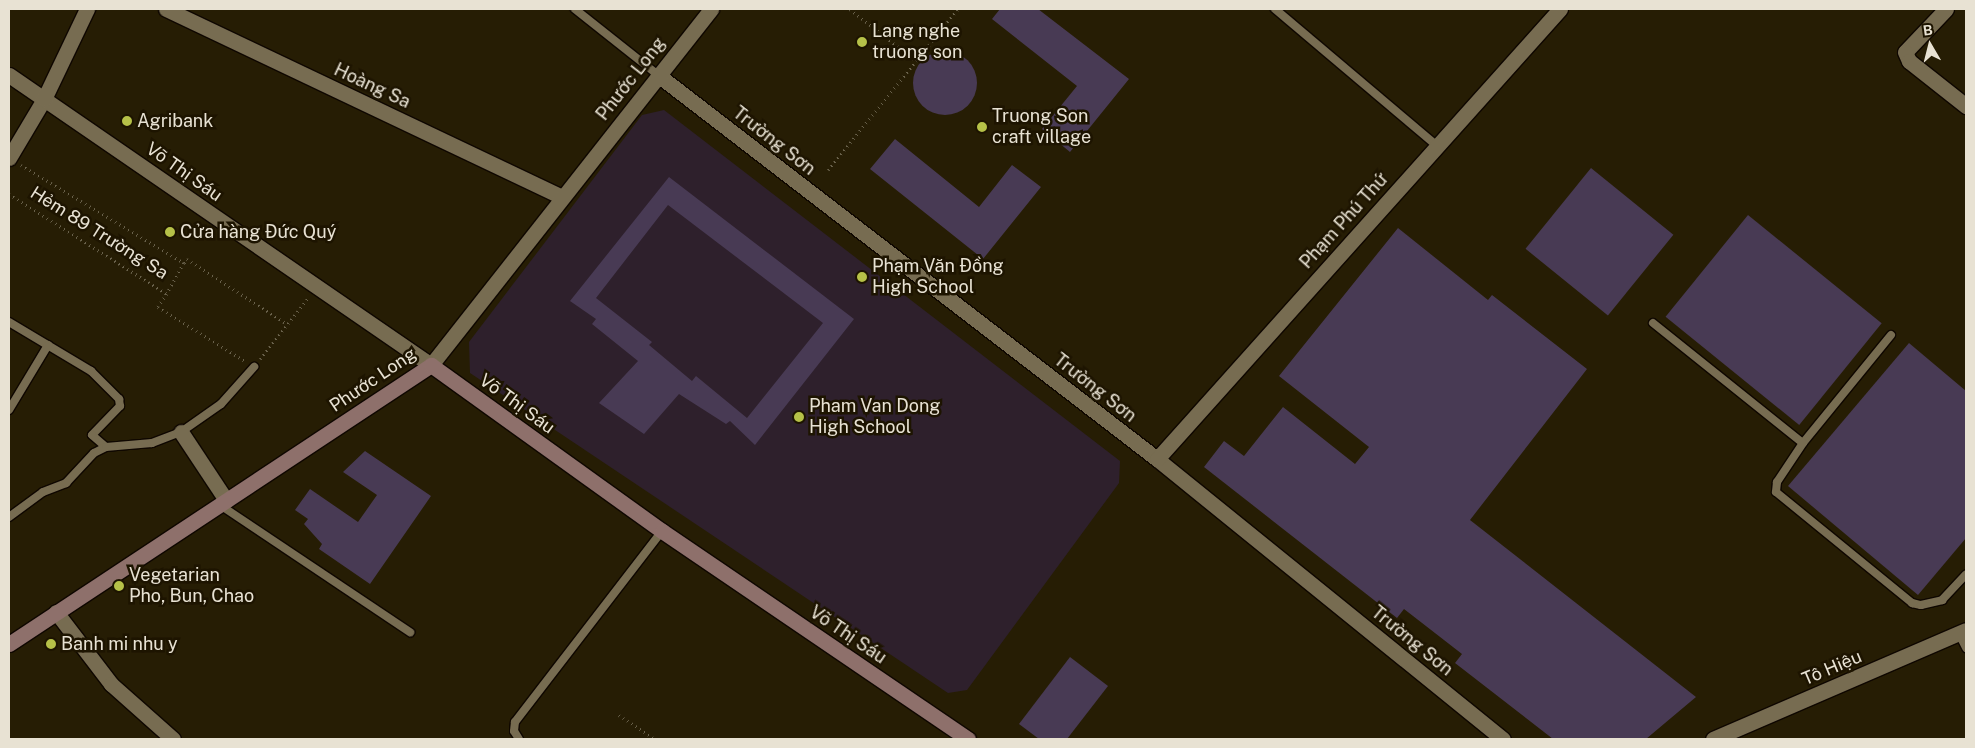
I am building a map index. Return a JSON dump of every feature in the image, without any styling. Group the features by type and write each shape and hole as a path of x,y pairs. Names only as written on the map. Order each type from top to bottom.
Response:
{"main road":[{"name":"Phước Long","path":"9,644 431,365"},
{"name":"Võ Thị Sáu","path":"431,365 662,530 968,739"}],"street":[{"path":"13,160 87,9"},
{"name":"Hoàng Sa","path":"166,9 562,198"},
{"name":"Phước Long","path":"431,365 711,9"},
{"name":"Phạm Phú Thứ","path":"1157,459 1560,9"},
{"path":"1946,9 1905,52 1909,61 1966,106"},
{"name":"Võ Thị Sáu","path":"9,74 431,365"},
{"name":"Trường Sơn","path":"658,75 1157,459 1503,739"},
{"path":"181,432 223,502"},
{"path":"56,612 111,684 173,739"},
{"name":"Tô Hiệu","path":"1713,739 1963,632"}],"lane":[{"path":"575,9 587,13 658,75"},
{"path":"1275,9 1437,146"},
{"path":"9,322 91,371 119,399 120,406 92,435 106,447"},
{"path":"1653,323 1803,443"},
{"path":"1890,335 1803,443 1776,486 1778,496 1912,603 1942,600 1966,574"},
{"path":"9,410 48,345"},
{"path":"9,517 43,492 66,483 94,454 106,447 152,443 181,432 228,398 254,367"},
{"path":"223,502 410,632"},
{"path":"519,739 514,731 515,722 662,530"},
{"path":"1963,632 1966,648"}],"path":[{"path":"850,9 916,61"},
{"path":"828,170 958,9"},
{"path":"13,160 184,263"},
{"name":"Hẻm 89 Trường Sa","path":"9,194 167,294 158,307 254,367"},
{"path":"167,294 187,259 287,324"},
{"path":"254,367 317,287"},
{"path":"619,715 655,739"}],"shaded area":[{"name":"Pham Van Dong High School","path":"664,110 1120,461 1119,483 967,690 948,693 470,373 469,342 642,115"}],"building":[{"path":"1000,9 1038,9 1129,79 1070,152 1042,129 1077,86 992,19"},
{"path":"939,51 951,51 968,60 975,71 977,83 975,95 968,106 951,115 939,115 927,110 918,101 913,89 913,77 918,65 927,56"},
{"path":"895,139 979,207 1012,165 1041,187 983,259 870,169"},
{"path":"1591,168 1673,235 1608,316 1526,249"},
{"path":"669,177 854,319 755,445 730,421 726,424 679,394 644,434 599,403 638,361 592,324 596,319 570,301","holes":["668,205 823,323 747,418 696,376 692,381 649,345 652,342 596,298"]},
{"path":"1748,215 1882,323 1799,425 1666,317"},
{"path":"1398,228 1488,300 1492,295 1587,369 1470,520 1696,697 1646,739 1553,739 1455,663 1462,654 1404,609 1397,618 1204,467 1224,441 1244,456 1283,407 1355,464 1369,447 1279,376"},
{"path":"1909,343 1966,391 1966,538 1918,595 1788,486"},
{"path":"365,451 431,496 370,584 319,549 322,544 304,524 308,519 295,510 310,489 358,522 377,495 343,472"},
{"path":"1070,657 1108,686 1067,739 1039,739 1019,724"}],"place":[{"name":"Lang nghe truong son","path":"862,42"},
{"name":"Agribank","path":"127,121"},
{"name":"Truong Son craft village","path":"982,127"},
{"name":"Cửa hàng Đức Quý","path":"170,232"},
{"name":"Phạm Văn Đồng High School","path":"862,277"},
{"name":"Pham Van Dong High School","path":"799,417"},
{"name":"Vegetarian Pho, Bun, Chao","path":"119,586"},
{"name":"Banh mi nhu y","path":"51,644"}]}
